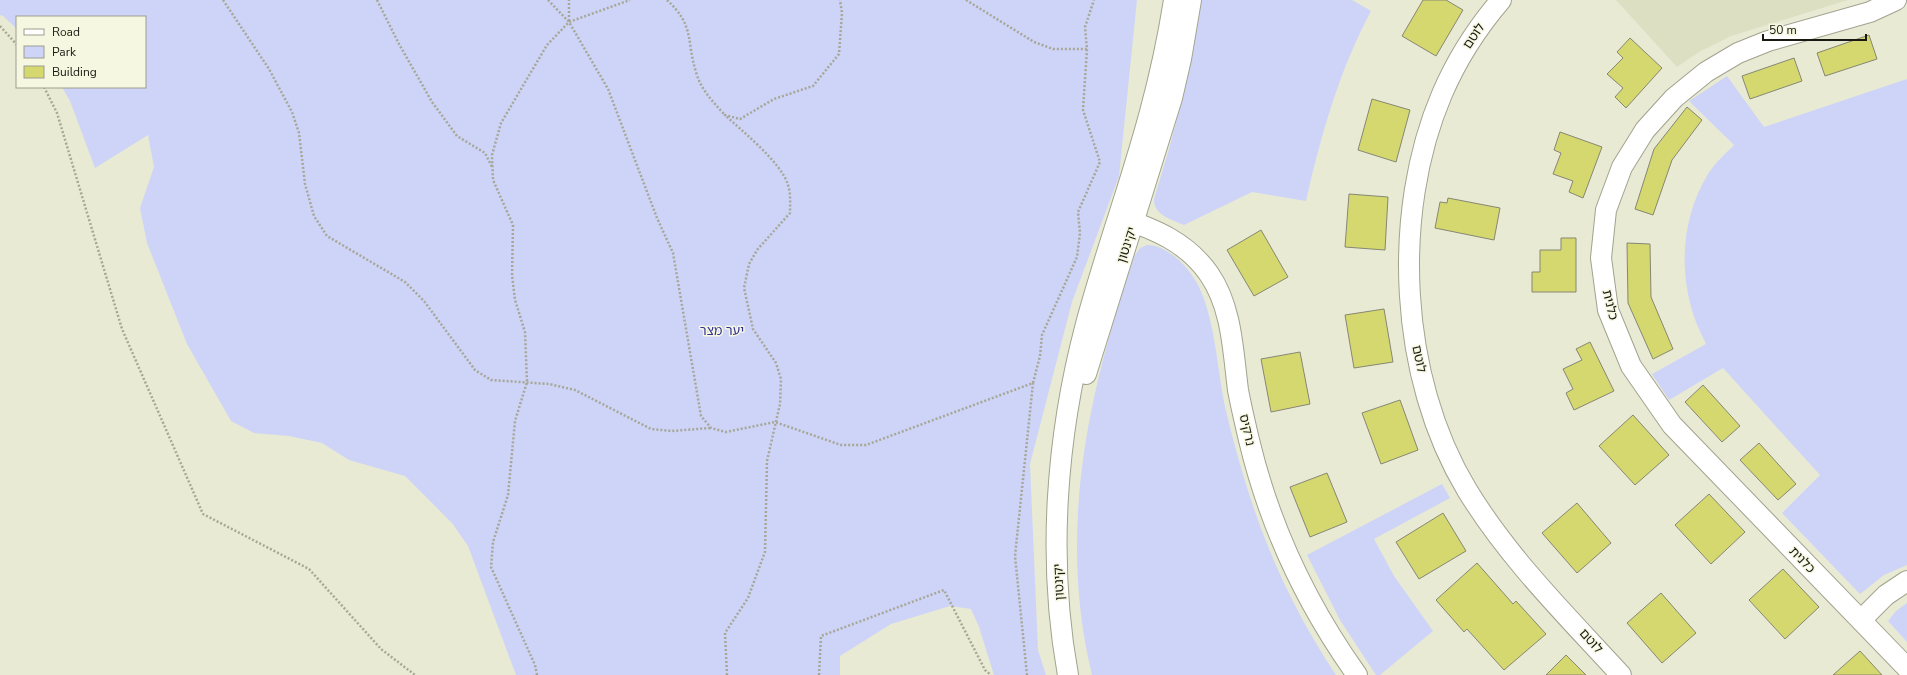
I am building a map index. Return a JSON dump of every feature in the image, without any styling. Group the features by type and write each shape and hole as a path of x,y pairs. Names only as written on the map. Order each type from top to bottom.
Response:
{"street":[{"name":"יקינטון","path":"1068,675 1062,629 1058,577 1059,488 1065,450 1074,413 1126,220 1167,43 1174,0"},
{"name":"יקינטון","path":"1126,220 1172,98 1181,59 1191,0"},
{"name":"לוטם","path":"1501,0 1463,52 1442,94 1426,141 1412,214 1409,263 1411,307 1417,352 1428,397 1444,443 1466,488 1495,533 1531,577 1621,675"},
{"name":"כלנית","path":"1896,0 1870,12 1768,41 1738,53 1706,72 1674,98 1645,130 1622,167 1606,210 1601,258 1608,310 1631,366 1672,425 1907,668"},
{"name":"נרקיס","path":"1126,220 1157,231 1186,249 1199,260 1217,288 1229,323 1239,392 1249,441 1262,487 1298,575 1319,616 1357,675"},
{"path":"1861,620 1886,595 1907,581"}],"path":[{"path":"223,0 268,68 292,112 299,133 305,184 314,216 327,236 405,282 424,301 475,370 491,380 549,384 575,390 651,429 672,431 711,428 726,432 776,422 841,445 866,445 1033,383"},
{"path":"377,0 399,44 432,102 457,136 485,153 493,169"},
{"path":"548,0 568,22 608,89 657,218 674,253 701,416 711,428"},
{"path":"568,22 569,0"},
{"path":"537,675 536,665 491,567 493,542 508,495 515,420 527,382 525,332 515,300 512,275 513,225 493,180 492,155 501,123 547,45 568,22 630,0"},
{"path":"668,0 676,8 688,26 696,73 708,98 772,160 789,187 790,213 757,250 749,264 744,288 753,329 776,363 781,379 780,404 767,460 765,552 748,598 725,633 727,675"},
{"path":"725,115 740,119 774,99 813,86 839,54 842,13 840,0"},
{"path":"966,0 1034,42 1053,49 1087,49"},
{"path":"1028,675 1015,556 1033,383 1040,356 1042,335 1077,257 1080,233 1078,212 1100,162 1083,110 1087,49 1085,27 1094,0"},
{"path":"0,26 16,44"},
{"path":"44,88 56,113 122,329 203,514 309,569 381,649 415,675"},
{"path":"819,675 821,636 944,590 985,670 991,675"}],"shaded area":[{"path":"1616,0 1848,0 1731,36 1699,52 1677,67"}],"green space":[{"name":"יער מצר","path":"0,0 1137,0 1119,176 1072,302 1030,464 1038,650 1046,675 994,675 979,627 971,609 950,606 891,624 840,656 840,675 516,675 468,546 452,523 405,476 349,460 322,443 289,436 254,433 231,421 187,344 147,243 140,208 154,167 148,135 95,168 70,101 63,88 146,88 146,16 16,16 16,28 0,15"},
{"path":"1201,0 1352,0 1371,11 1349,57 1340,80 1318,152 1306,201 1252,192 1184,225 1169,219 1157,209 1154,199 1182,101"},
{"path":"1727,76 1764,127 1907,79 1907,565 1884,575 1860,594 1782,513 1820,475 1723,368 1669,400 1652,374 1706,344 1690,304 1686,285 1685,246 1692,209 1699,191 1708,174 1717,162 1734,145 1689,101"},
{"path":"1147,245 1163,249 1178,259 1190,272 1199,287 1205,301 1213,332 1223,396 1235,447 1256,515 1282,580 1316,643 1336,675 1092,675 1082,621 1077,568 1078,515 1083,462 1092,410 1118,306 1135,255 1140,248"},
{"path":"1442,484 1450,498 1374,539 1394,576 1433,631 1380,675 1376,675 1340,620 1307,555"},
{"path":"1907,603 1907,642 1888,621 1896,611"}],"building":[{"path":"1423,0 1446,0 1463,10 1436,56 1402,36"},
{"path":"1869,35 1877,59 1825,76 1817,53"},
{"path":"1630,38 1662,68 1626,108 1615,97 1623,88 1607,74 1623,58 1617,52"},
{"path":"1794,58 1802,81 1750,99 1742,76"},
{"path":"1372,99 1410,110 1396,162 1358,150"},
{"path":"1687,107 1702,120 1672,160 1653,215 1635,209 1654,149"},
{"path":"1560,132 1602,147 1583,198 1569,192 1573,181 1553,174 1561,153 1554,150"},
{"path":"1349,194 1388,197 1385,250 1345,247"},
{"path":"1448,198 1500,208 1494,240 1435,228 1440,202 1447,203"},
{"path":"1261,230 1288,277 1254,296 1227,250"},
{"path":"1561,238 1576,238 1576,292 1532,292 1532,272 1540,272 1540,250 1561,250"},
{"path":"1627,243 1650,244 1651,297 1673,349 1653,359 1628,303"},
{"path":"1384,309 1393,362 1354,368 1345,315"},
{"path":"1590,342 1614,391 1574,410 1566,393 1573,389 1563,369 1582,360 1576,349"},
{"path":"1300,352 1310,404 1271,412 1261,359"},
{"path":"1703,385 1740,426 1722,442 1685,402"},
{"path":"1400,400 1418,450 1381,464 1362,413"},
{"path":"1633,415 1669,455 1635,485 1599,446"},
{"path":"1759,443 1796,484 1778,500 1740,460"},
{"path":"1327,473 1347,522 1310,537 1290,487"},
{"path":"1709,494 1745,532 1711,564 1675,525"},
{"path":"1577,503 1611,543 1577,573 1542,533"},
{"path":"1443,513 1466,551 1419,579 1396,542"},
{"path":"1477,563 1513,604 1516,601 1546,634 1504,670 1467,629 1464,632 1436,600"},
{"path":"1783,569 1819,607 1785,639 1749,600"},
{"path":"1661,593 1696,633 1662,663 1627,623"},
{"path":"1860,651 1882,675 1833,675"},
{"path":"1566,655 1586,675 1546,675"}]}
